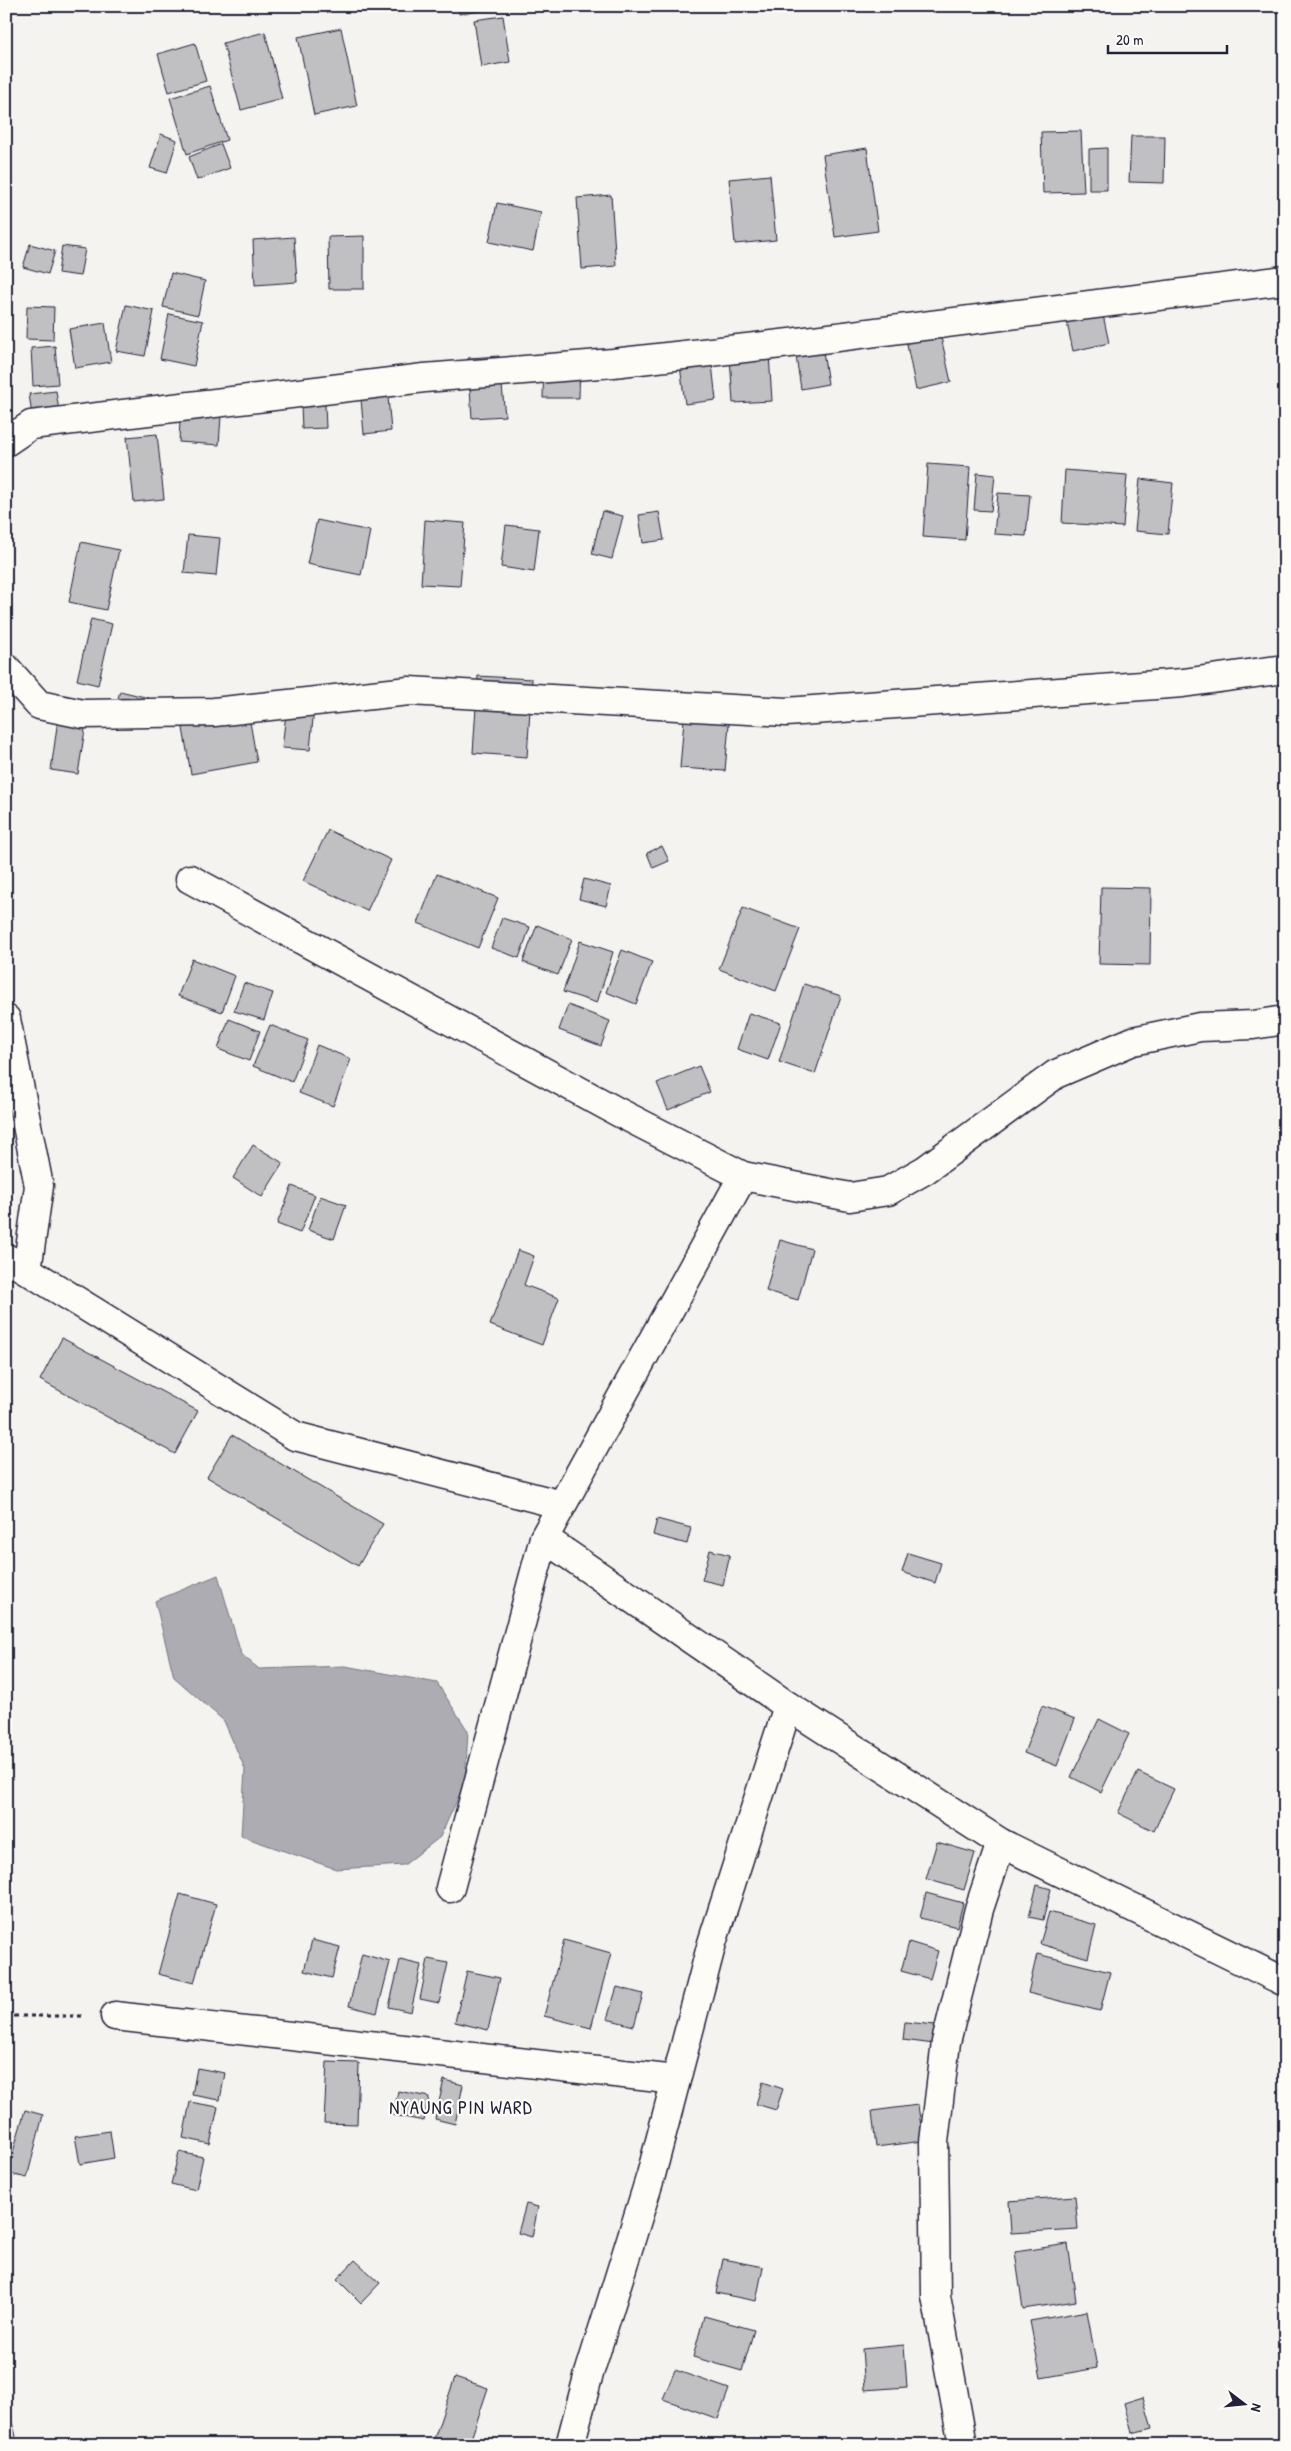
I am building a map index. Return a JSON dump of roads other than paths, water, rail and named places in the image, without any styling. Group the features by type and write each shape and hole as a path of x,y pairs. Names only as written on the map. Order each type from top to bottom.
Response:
{"street":[{"path":"6,442 31,425 424,378 613,363 790,343 1285,280"},
{"path":"6,668 39,705 83,714 214,712 409,690 786,712 1183,683 1285,669"},
{"path":"190,879 618,1112 743,1176 850,1197 888,1191 925,1170 1056,1074 1134,1041 1200,1027 1253,1025 1285,1020"},
{"path":"6,1019 39,1186 17,1264 295,1436 562,1505"},
{"path":"450,1888 544,1538 743,1176"},
{"path":"544,1538 788,1706 1001,1843 1285,1982"},
{"path":"570,2445 588,2377 651,2175 712,1943 788,1706"},
{"path":"963,2445 936,2296 934,2142 946,2042 979,1909 1001,1843"},
{"path":"115,2016 676,2080"}],"district":[{"name":"NYAUNG PIN WARD","path":"461,2107"}]}
